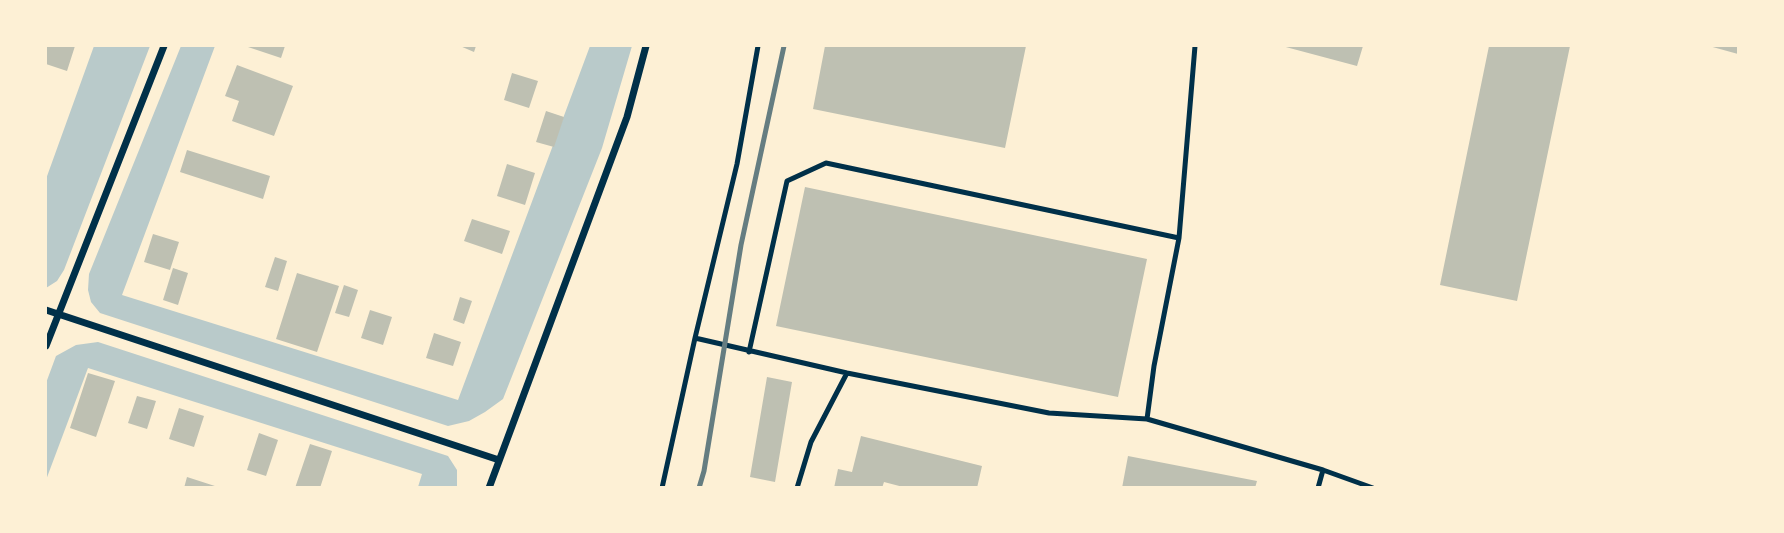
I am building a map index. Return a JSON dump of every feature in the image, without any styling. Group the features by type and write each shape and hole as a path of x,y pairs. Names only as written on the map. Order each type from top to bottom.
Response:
{"street":[{"path":"46,346 164,46"},
{"path":"489,488 627,117 646,46"},
{"path":"46,310 499,460"}],"lane":[{"path":"662,488 737,164 758,46"},
{"path":"1147,419 1154,366 1179,238 1195,46"},
{"path":"749,352 787,181 826,163 1179,238"},
{"path":"695,338 847,373 1049,413 1147,419 1323,470 1373,488"},
{"path":"797,488 811,442 847,373"},
{"path":"1318,488 1323,470"}],"shaded area":[{"path":"94,46 150,46 64,270 57,281 46,288 46,179"},
{"path":"181,46 215,46 122,295 458,400 590,46 632,46 602,148 503,399 469,421 448,426 100,313 91,302 88,290 89,274"},
{"path":"98,342 448,456 457,470 457,487 418,487 422,474 88,368 46,480 46,383 56,356 76,345"}],"building":[{"path":"46,46 75,46 67,71 46,64"},
{"path":"245,46 285,46 281,58"},
{"path":"460,46 476,46 474,52"},
{"path":"825,46 1026,46 1005,148 813,109"},
{"path":"1282,46 1363,46 1357,66"},
{"path":"1489,46 1570,46 1517,301 1440,285"},
{"path":"1709,46 1738,46 1738,54"},
{"path":"237,65 293,86 274,136 232,121 239,101 225,96"},
{"path":"512,73 538,81 529,108 504,100"},
{"path":"546,111 564,117 554,147 536,142"},
{"path":"187,150 270,176 263,199 180,172"},
{"path":"507,164 535,173 525,205 497,196"},
{"path":"805,187 1147,259 1118,397 776,326"},
{"path":"472,219 510,231 502,254 464,241"},
{"path":"153,234 179,242 170,270 144,262"},
{"path":"275,257 287,261 278,291 265,287"},
{"path":"173,268 188,273 178,305 163,300"},
{"path":"297,273 339,286 317,352 276,339"},
{"path":"344,285 358,290 349,317 335,313"},
{"path":"460,297 472,301 464,324 453,320"},
{"path":"370,310 392,317 383,345 361,338"},
{"path":"434,333 461,342 453,366 426,358"},
{"path":"88,373 115,381 96,437 70,428"},
{"path":"767,377 792,382 775,482 750,477"},
{"path":"137,396 156,401 147,429 128,423"},
{"path":"179,408 204,416 194,447 169,439"},
{"path":"259,433 278,440 266,476 247,470"},
{"path":"861,436 982,466 977,488 907,488 884,482 882,488 834,488 838,469 852,472"},
{"path":"310,444 332,451 320,488 295,488"},
{"path":"1128,456 1257,481 1255,488 1122,488"},
{"path":"187,477 218,487 218,488 184,488"}],"railway":[{"path":"699,488 741,245 784,46"}]}
